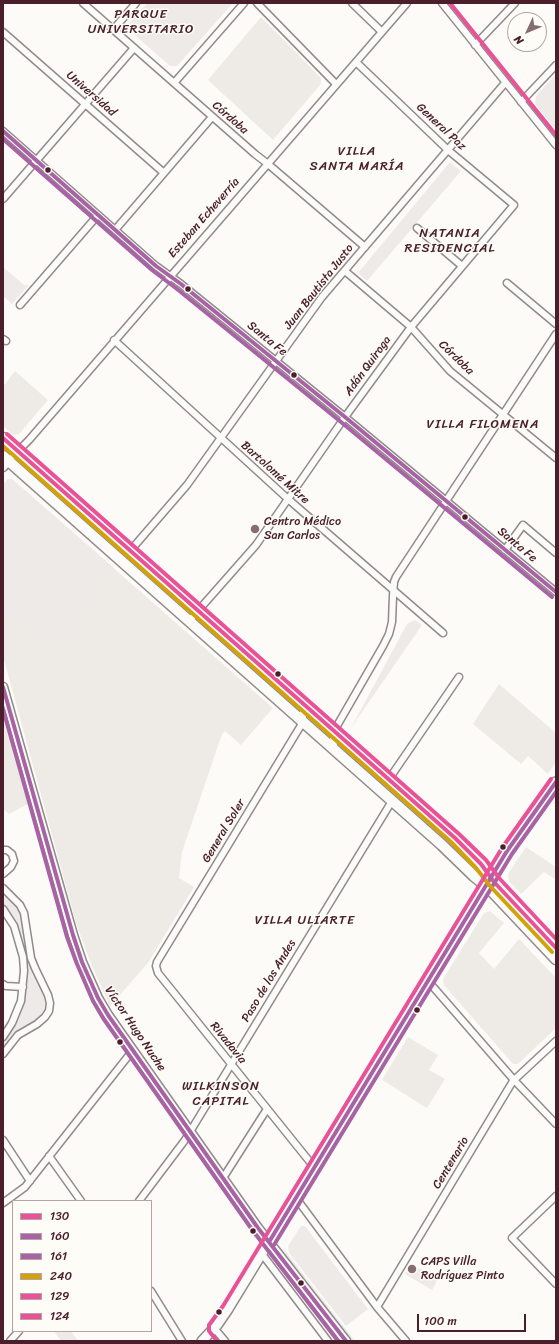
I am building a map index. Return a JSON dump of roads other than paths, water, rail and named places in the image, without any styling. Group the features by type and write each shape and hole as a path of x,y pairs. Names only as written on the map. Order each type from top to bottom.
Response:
{"main road":[{"path":"3,438 455,838 481,864 488,882 556,959"},
{"path":"5,462 189,621 442,845 474,876 488,882 556,948"},
{"path":"202,1341 228,1309 507,851 556,782"}],"street":[{"name":"Córdoba","path":"83,3 254,154 268,164 365,247"},
{"path":"113,30 136,3"},
{"path":"174,83 244,3"},
{"path":"256,3 336,84"},
{"path":"352,3 382,32"},
{"name":"Esteban Echeverría","path":"5,462 29,440 407,3"},
{"path":"442,3 556,146"},
{"path":"476,45 515,3"},
{"name":"Universidad","path":"3,32 164,173"},
{"path":"3,199 134,48"},
{"name":"General Paz","path":"356,62 448,150 514,206"},
{"path":"521,102 556,65"},
{"name":"Juan Bautista Justo","path":"130,550 187,485 322,297 505,83"},
{"path":"115,230 212,117"},
{"name":"Santa Fe","path":"3,131 156,266 345,417 556,592"},
{"name":"Adán Quiroga","path":"189,621 256,545 345,417 411,327 514,206"},
{"path":"20,305 98,215"},
{"path":"417,228 462,266"},
{"name":"Córdoba","path":"345,270 411,327 450,371 556,458"},
{"path":"507,283 556,324"},
{"path":"335,751 333,740 334,731 389,634 393,615 394,582 399,572 556,334"},
{"name":"Bartolomé Mitre","path":"114,340 288,499 443,633"},
{"path":"505,550 523,525 556,553"},
{"path":"389,779 459,677"},
{"name":"Víctor Hugo Nuche","path":"3,687 77,946 100,1003 269,1242 346,1341"},
{"path":"303,703 303,722"},
{"name":"General Soler","path":"156,968 157,962 303,722"},
{"name":"Paso de los Andes","path":"140,1200 185,1140 392,801"},
{"path":"3,850 7,850 12,854 14,861 11,868 3,874"},
{"path":"3,888 20,905 24,913 31,958 48,995 50,1003 49,1011 45,1017 18,1036 3,1054"},
{"path":"3,909 12,922 20,945 24,971 21,1001 15,1016 3,1037"},
{"name":"Rivadavia","path":"156,968 158,973 314,1167"},
{"path":"428,981 514,1080 556,1124"},
{"path":"4,986 23,988"},
{"name":"Centenario","path":"377,1307 514,1080 556,1042"},
{"path":"3,1203 25,1187 133,1050"},
{"path":"223,1178 267,1109"},
{"path":"3,1140 30,1181"},
{"path":"50,1156 80,1200"},
{"path":"556,1196 512,1238 556,1284"},
{"path":"296,1198 377,1307 406,1341"},
{"path":"262,1254 328,1341"},
{"path":"152,1293 182,1341"},
{"path":"214,1328 225,1341"},
{"path":"10,1341 18,1332"}],"place":[{"name":"Centro Médico San Carlos","path":"255,529"},
{"name":"CAPS Villa Rodríguez Pinto","path":"412,1269"}],"district":[{"name":"PARQUE UNIVERSITARIO","path":"141,22"},
{"name":"VILLA SANTA MARÍA","path":"357,160"},
{"name":"NATANIA RESIDENCIAL","path":"450,242"},
{"name":"VILLA FILOMENA","path":"483,425"},
{"name":"VILLA ULIARTE","path":"305,921"},
{"name":"WILKINSON CAPITAL","path":"221,1094"}]}
